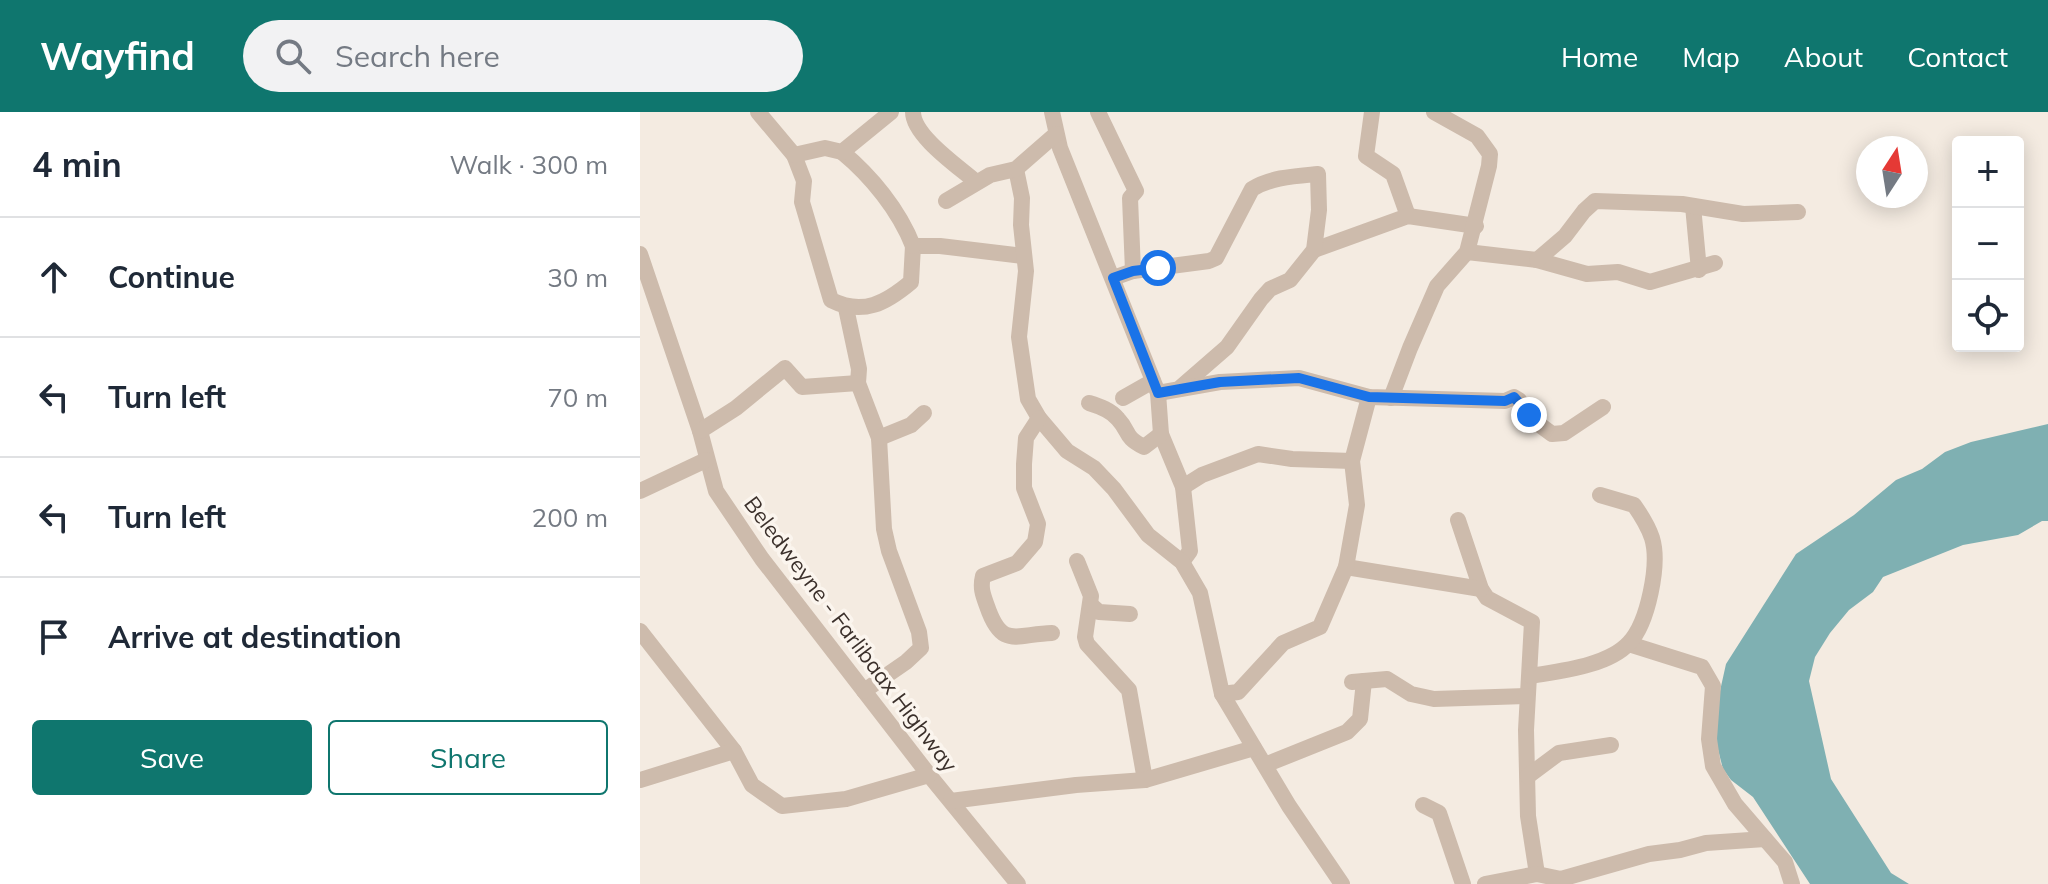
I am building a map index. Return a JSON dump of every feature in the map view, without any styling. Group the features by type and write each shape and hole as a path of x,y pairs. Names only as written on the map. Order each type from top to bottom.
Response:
{"street":[{"path":"758,112 794,155 804,181 802,202 831,300 846,308 886,302 911,282 913,246 907,230 877,187 842,152 825,148 794,155"},
{"path":"842,152 891,112"},
{"path":"913,112 913,119 923,134 976,182"},
{"path":"1052,112 1056,134 1155,387 1161,434 1183,487 1190,551 1182,562"},
{"path":"1098,112 1136,191 1130,198 1133,271"},
{"path":"1372,112 1366,156 1393,174 1408,216"},
{"path":"1391,398 1437,286 1467,252 1476,226 1490,154 1477,136 1434,112"},
{"path":"946,201 990,175 1016,169 1056,134"},
{"path":"1016,169 1022,198 1026,271 1019,337 1028,399 1039,418 1067,451 1094,468 1148,535 1182,562 1200,593 1222,694 1342,884"},
{"path":"1113,278 1133,271 1216,258 1252,189 1299,175 1318,174 1319,210 1314,250"},
{"path":"1537,260 1565,236 1595,201 1693,206 1743,214 1798,212"},
{"path":"1467,252 1537,260 1587,274 1618,272 1650,282 1707,266 1693,206"},
{"path":"1181,387 1227,347 1261,299 1270,289 1290,280 1314,250 1408,216 1476,226"},
{"path":"913,246 940,246 1023,256"},
{"name":"Beledweyne - Farlibaax Highway","path":"642,265 700,431 716,491 762,559 1014,883"},
{"path":"846,308 859,369 858,383 879,438 884,529 919,632 921,648 864,691"},
{"path":"700,431 736,408 785,368 802,387 858,383"},
{"path":"1123,398 1155,387 1260,378 1299,378 1369,397 1505,401 1514,397 1533,420 1552,434 1564,433 1603,407"},
{"path":"1222,694 1238,692 1283,643 1320,627 1346,567 1357,505 1352,461 1369,397"},
{"path":"1089,403 1104,408 1119,420 1129,439 1144,447 1161,434"},
{"path":"879,438 911,425 924,413"},
{"path":"1039,418 1026,438 1024,464 1024,488 1038,524 1035,542 1017,563 983,576 980,586 994,625 1002,634 1020,638 1052,633"},
{"path":"1183,487 1202,475 1258,454 1292,459 1352,461"},
{"path":"640,491 706,460"},
{"path":"1531,676 1596,664 1629,644 1648,606 1653,573 1653,540 1634,505 1600,495"},
{"path":"1458,520 1481,589 1487,598 1532,622 1531,676 1527,696 1528,816 1537,874"},
{"path":"1077,561 1091,605 1085,637 1087,644 1129,690 1145,780"},
{"path":"1346,567 1481,589"},
{"path":"1091,605 1099,612 1130,614"},
{"path":"640,631 734,751 752,785 782,806 846,799 929,775"},
{"path":"1629,644 1702,667 1713,686 1709,739 1713,766 1735,804 1785,862 1792,884"},
{"path":"1094,659 1112,672"},
{"path":"1265,765 1365,724 1358,682 1387,679 1411,694 1434,699 1527,696"},
{"path":"1528,776 1559,753 1611,745"},
{"path":"951,801 1076,785 1145,780 1254,748"},
{"path":"640,780 734,751"},
{"path":"1423,805 1439,813 1463,884"},
{"path":"1485,884 1537,874 1561,882 1649,854 1706,843 1765,839"}],"water":[{"path":"2048,424 2048,521 2042,521 2018,535 1963,545 1883,577 1873,592 1849,610 1815,657 1809,681 1831,779 1891,873 1909,884 1810,884 1753,797 1731,780 1723,769 1715,738 1714,718 1726,664 1796,554 1854,515 1896,480 1922,469 1945,452 1971,442"}],"route":[{"path":"1158,268 1133,271 1113,278 1158,393 1220,382 1299,378 1369,397 1444,401 1505,401 1514,397 1529,415"}]}
